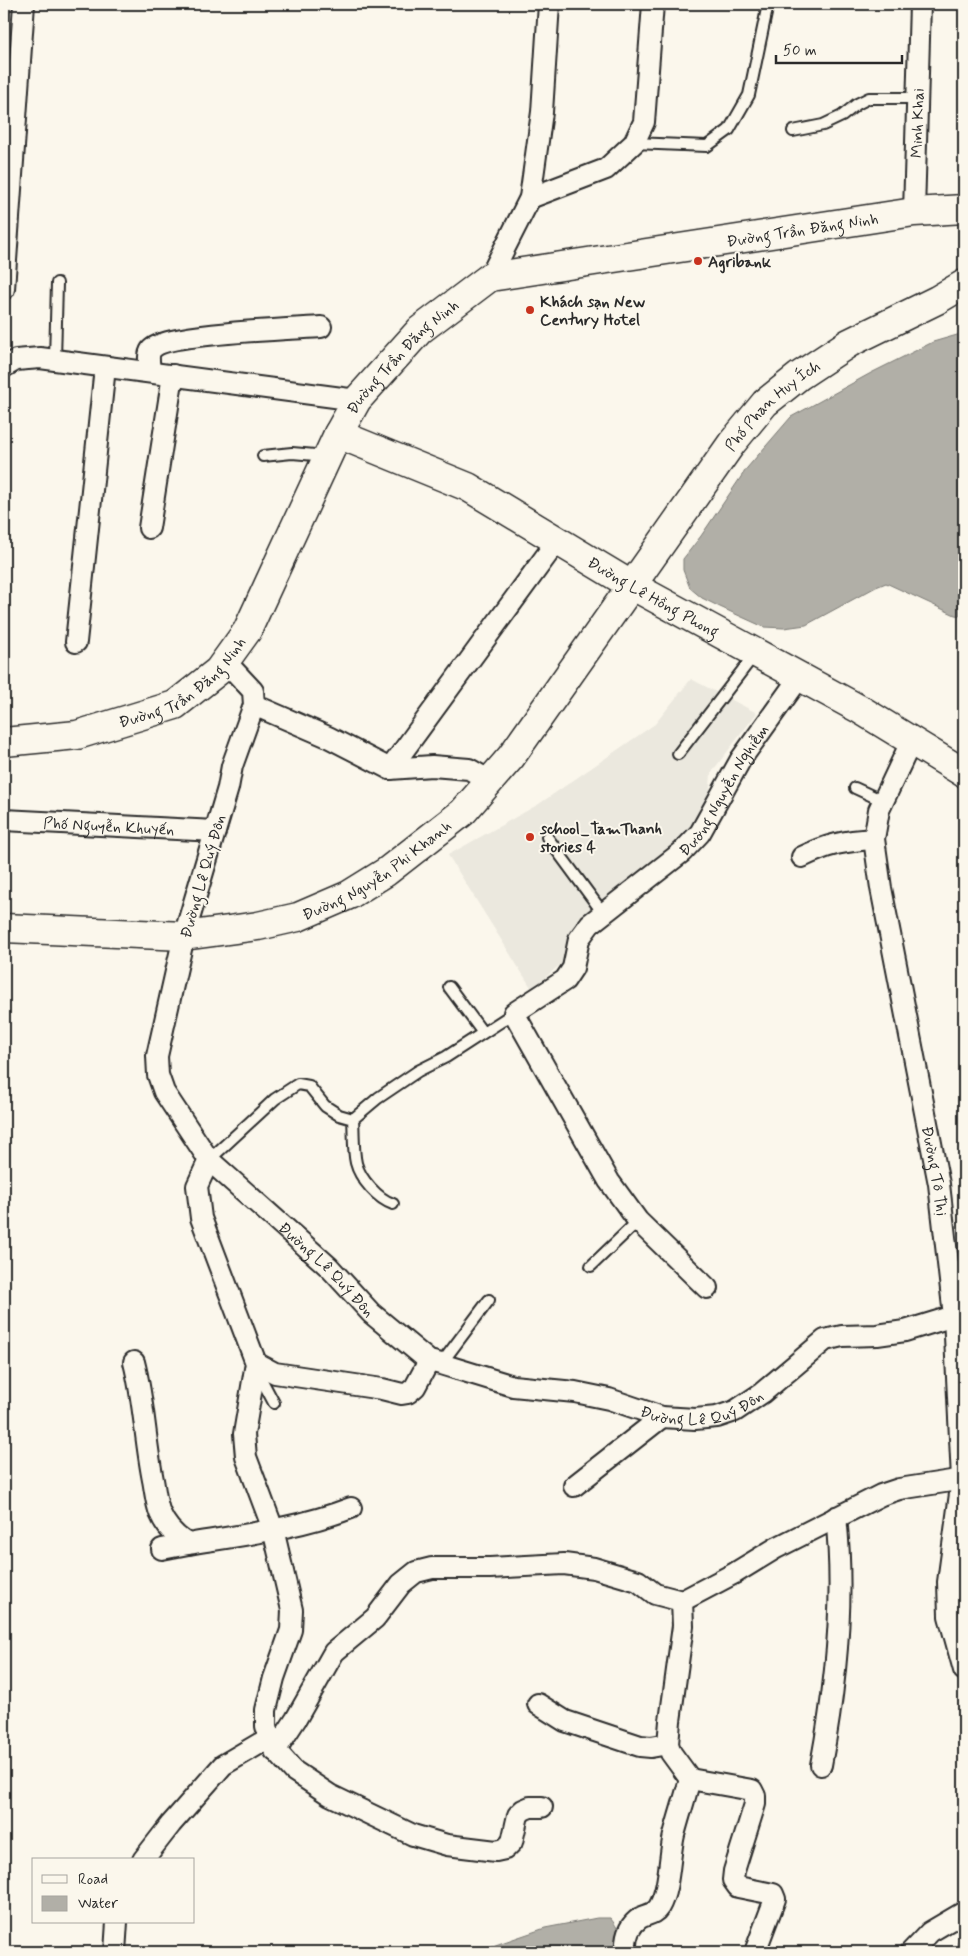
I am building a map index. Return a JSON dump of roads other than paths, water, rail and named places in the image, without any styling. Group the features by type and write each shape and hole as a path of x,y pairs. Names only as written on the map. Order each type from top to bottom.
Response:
{"street":[{"path":"4,289 24,4"},
{"path":"490,277 530,198 542,112 549,4"},
{"path":"530,198 606,169 634,143 644,122 653,4"},
{"name":"Minh Khai","path":"914,212 920,4"},
{"name":"Đường Trần Đăng Ninh","path":"4,742 77,734 174,705 218,672 246,631 333,445 357,400 420,330 490,277 914,212 964,209"},
{"name":"Phố Phan Huy Ích","path":"631,586 732,443 766,403 799,376 849,342 937,300 964,284"},
{"path":"150,372 149,355 152,348 161,343 192,336 321,327"},
{"path":"4,367 16,360 40,358 357,400"},
{"path":"76,642 105,367"},
{"path":"149,528 173,375"},
{"name":"Đường Lê Hồng Phong","path":"333,445 468,487 631,586 861,710 964,773"},
{"path":"390,768 557,541"},
{"name":"Đường Nguyễn Phi Khanh","path":"4,928 184,936 258,926 298,917 349,895 386,872 463,812 511,757 631,586"},
{"path":"225,661 253,691 254,705 328,737 390,768 432,766 469,769 490,781"},
{"name":"Đường Nguyễn Nghiễm","path":"514,1013 565,980 573,968 579,939 590,924 682,852 700,833 741,759 799,678"},
{"name":"Đường Lê Quý Đôn","path":"254,705 232,766 215,832 184,936 157,1056 158,1075 164,1092 209,1160 329,1267 371,1313 435,1362 512,1386 575,1392 609,1398 662,1417 695,1419 717,1417 735,1410 762,1393 825,1340 842,1336 877,1336 905,1331 954,1316"},
{"name":"Đường Tô Thị","path":"911,742 879,810 874,839 881,888 939,1184 954,1316 963,1479 948,1582 949,1616 964,1670"},
{"name":"Phố Nguyễn Khuyến","path":"4,820 215,832"},
{"path":"802,858 836,843 874,839"},
{"path":"514,1013 609,1181 638,1221 707,1288"},
{"path":"209,1160 197,1186 201,1218 256,1366 244,1434 246,1458 273,1529 292,1610 291,1630 274,1678 266,1710 266,1726 272,1745 294,1771 330,1795 412,1834 447,1845 496,1851 505,1849 512,1842 518,1815 523,1810 542,1806"},
{"path":"134,1362 144,1410 146,1447 159,1511 169,1528 178,1538 188,1544"},
{"path":"256,1366 275,1373 382,1389 402,1394 408,1393 415,1387 435,1362"},
{"path":"574,1486 662,1417"},
{"path":"145,1858 171,1824 223,1765 272,1745 296,1719 334,1652 375,1618 401,1584 416,1572 432,1568 564,1564 594,1568 638,1581 655,1594 682,1601 735,1574 776,1548 880,1495 899,1489 963,1479"},
{"path":"162,1549 322,1520 351,1508"},
{"path":"821,1765 832,1698 840,1576 836,1517"},
{"path":"682,1601 683,1626 668,1744 671,1753 690,1779 752,1790 755,1796 755,1804 734,1871 733,1880 738,1887 775,1896 755,1952"},
{"path":"538,1704 565,1721 640,1746 651,1747 668,1744"},
{"path":"626,1952 625,1945 628,1931 640,1918 651,1915 658,1909 663,1898 674,1836 690,1779"},
{"path":"911,1952 930,1932 964,1912"},
{"path":"116,1937 131,1952"}],"lane":[{"path":"634,143 707,146 729,130 749,95 768,4"},
{"path":"793,131 823,125 842,116 857,104 869,98 916,98"},
{"path":"55,360 57,283"},
{"path":"263,456 292,453 333,445"},
{"path":"678,754 756,654"},
{"path":"855,788 883,801"},
{"path":"546,837 604,914"},
{"path":"449,987 483,1033"},
{"path":"353,1119 378,1098 418,1071 446,1057 514,1013"},
{"path":"209,1160 275,1098 298,1084 308,1086 325,1106 339,1115 353,1119"},
{"path":"353,1119 356,1164 366,1182 386,1202 393,1204"},
{"path":"592,1266 638,1221"},
{"path":"435,1362 489,1300"},
{"path":"256,1366 274,1403"},
{"path":"964,1945 964,1952"}],"water":[{"path":"964,333 964,616 955,615 886,583 806,625 784,628 764,627 702,598 690,588 683,570 683,559 747,468 791,417 871,373 933,342"},
{"path":"597,1918 610,1918 620,1934 623,1952 475,1952 545,1928"}],"place":[{"name":"Agribank","path":"698,261"},
{"name":"Khách sạn New Century Hotel","path":"530,310"},
{"name":"school_TamThanh stories 4","path":"530,837"}]}
